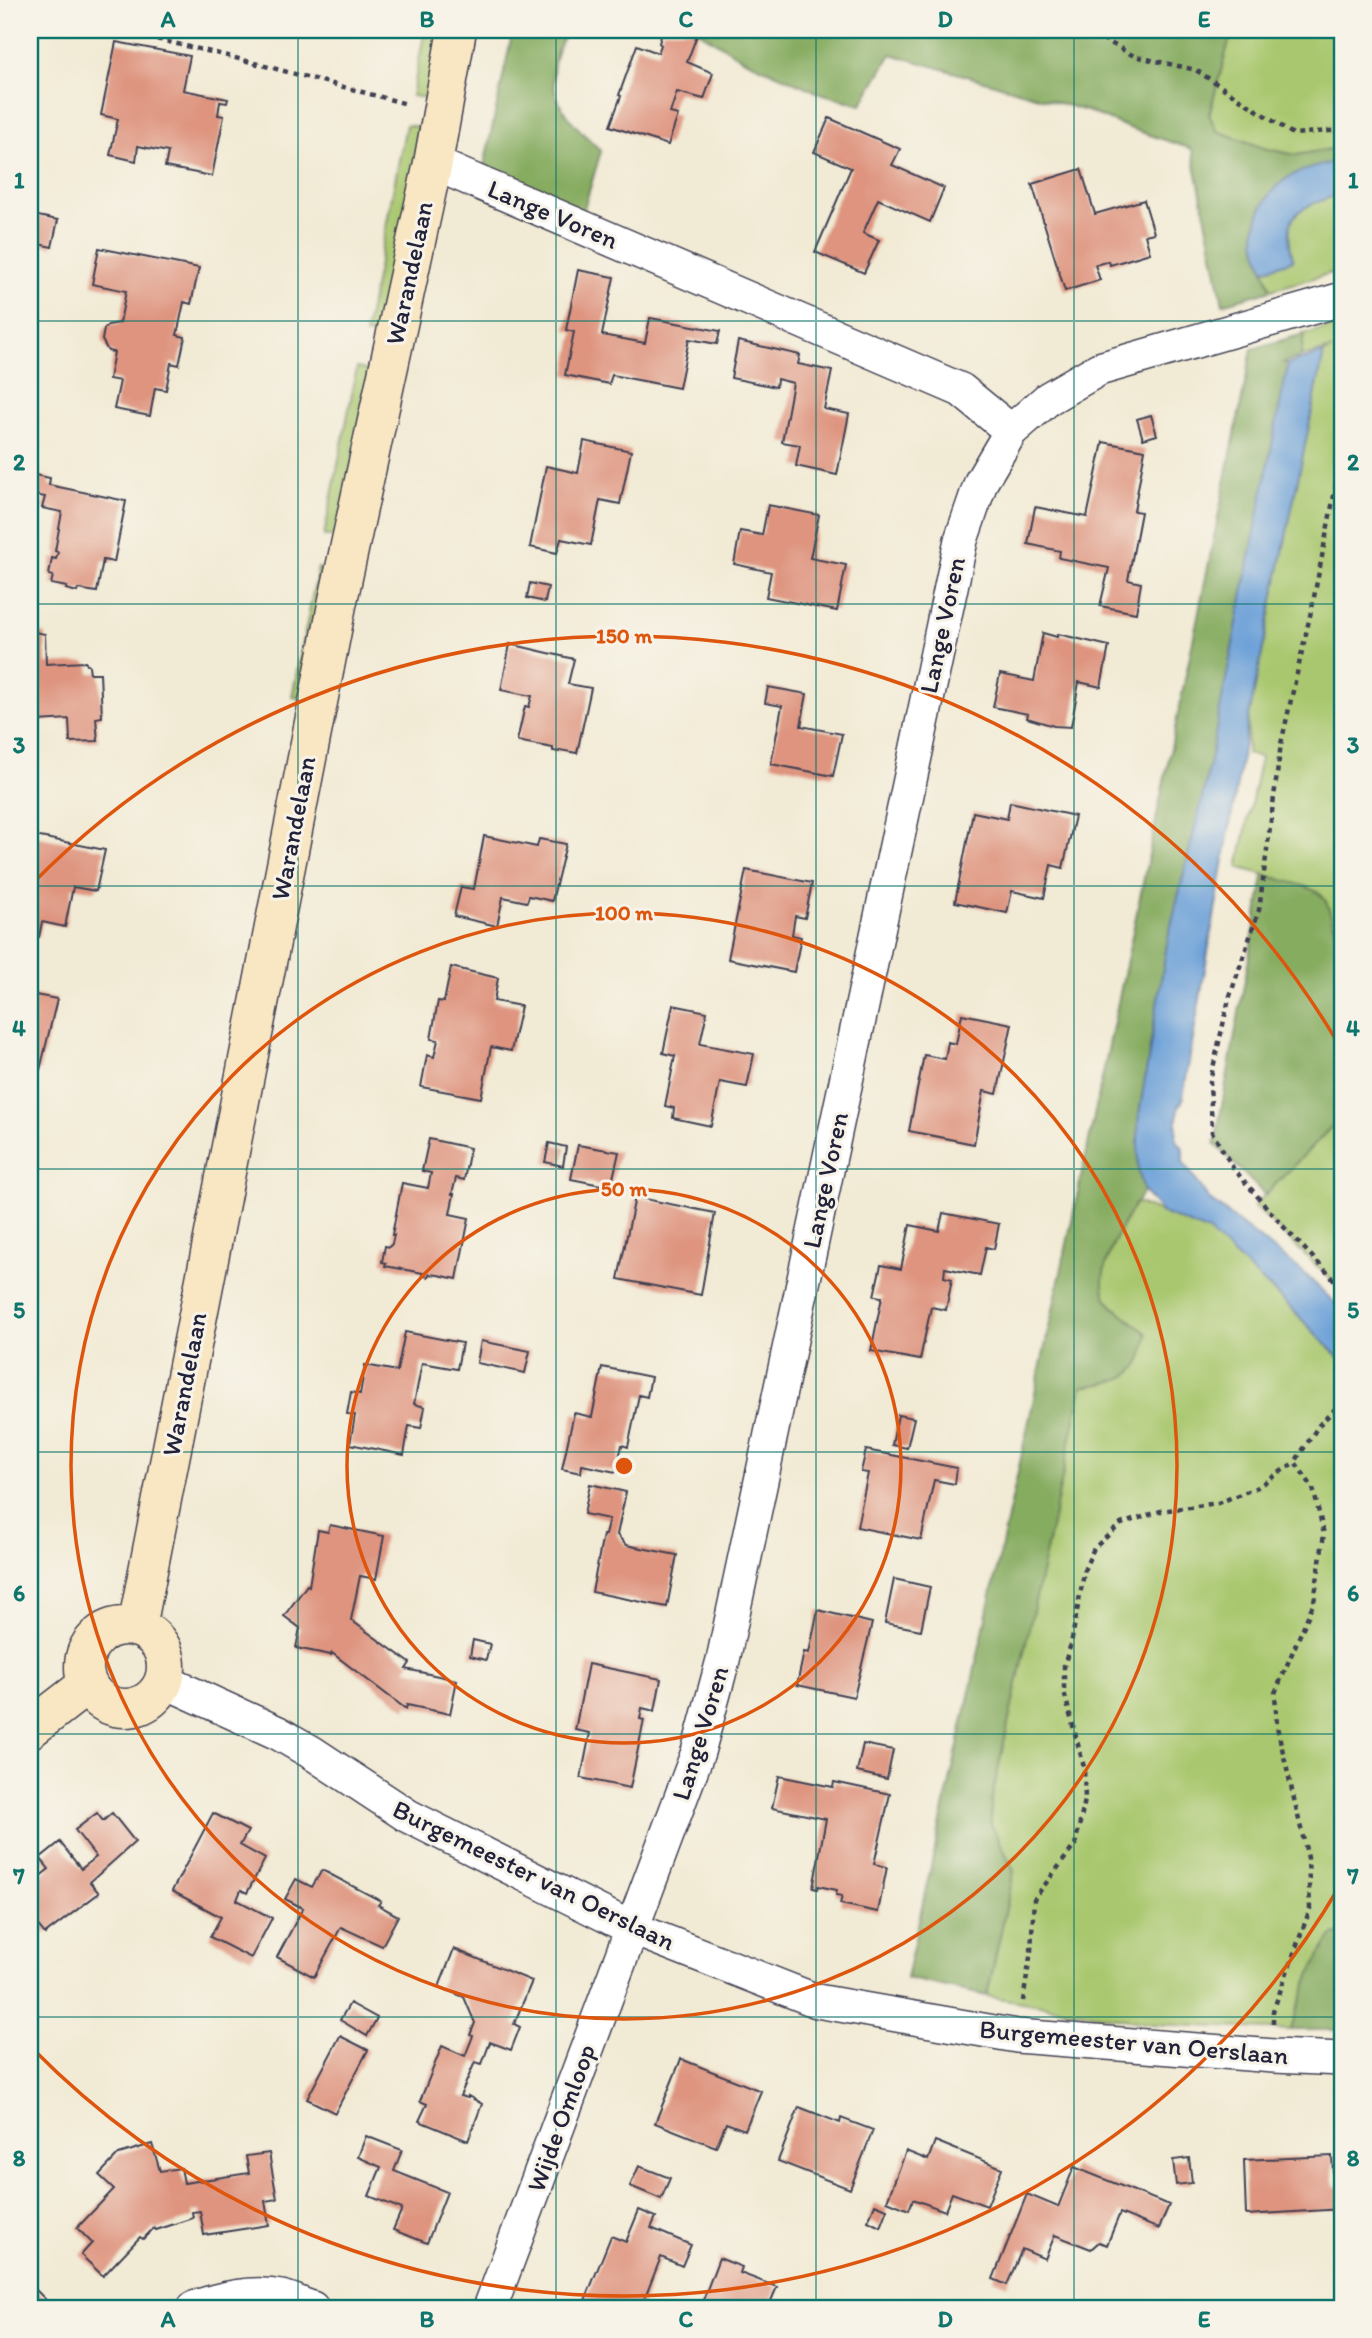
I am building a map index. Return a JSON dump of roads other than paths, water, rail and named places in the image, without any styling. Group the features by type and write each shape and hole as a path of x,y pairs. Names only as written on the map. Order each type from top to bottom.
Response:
{"street":[{"name":"Warandelaan","path":"136,1627 334,619 433,163 457,30"},
{"name":"Lange Voren","path":"433,163 961,390 1011,431"},
{"name":"Lange Voren","path":"631,1928 698,1752 723,1660 961,540 981,482 1011,431 1049,398 1100,369 1342,299"},
{"path":"116,1626 136,1627 153,1637 162,1647 166,1661 164,1681 152,1698 140,1706 127,1709 113,1707 93,1695 83,1673 83,1661 93,1640 103,1631 116,1626"},
{"name":"Burgemeester van Oerslaan","path":"164,1681 278,1733 408,1816 631,1928 817,2001 1017,2036 1342,2059"},
{"path":"30,1729 87,1685"},
{"name":"Wijde Omloop","path":"490,2308 631,1928"},
{"path":"194,2308 216,2300 250,2295 281,2297 313,2308"}],"water":[{"path":"1342,159 1342,193 1297,213 1289,230 1293,260 1264,270 1255,239 1257,220 1264,203 1276,187 1291,176"},
{"path":"1324,353 1248,721 1182,1102 1178,1106 1176,1139 1183,1148 1183,1162 1210,1200 1303,1272 1342,1310 1342,1361 1285,1302 1209,1232 1162,1213 1144,1191 1138,1168 1138,1121 1168,938 1205,786 1288,364"}]}
